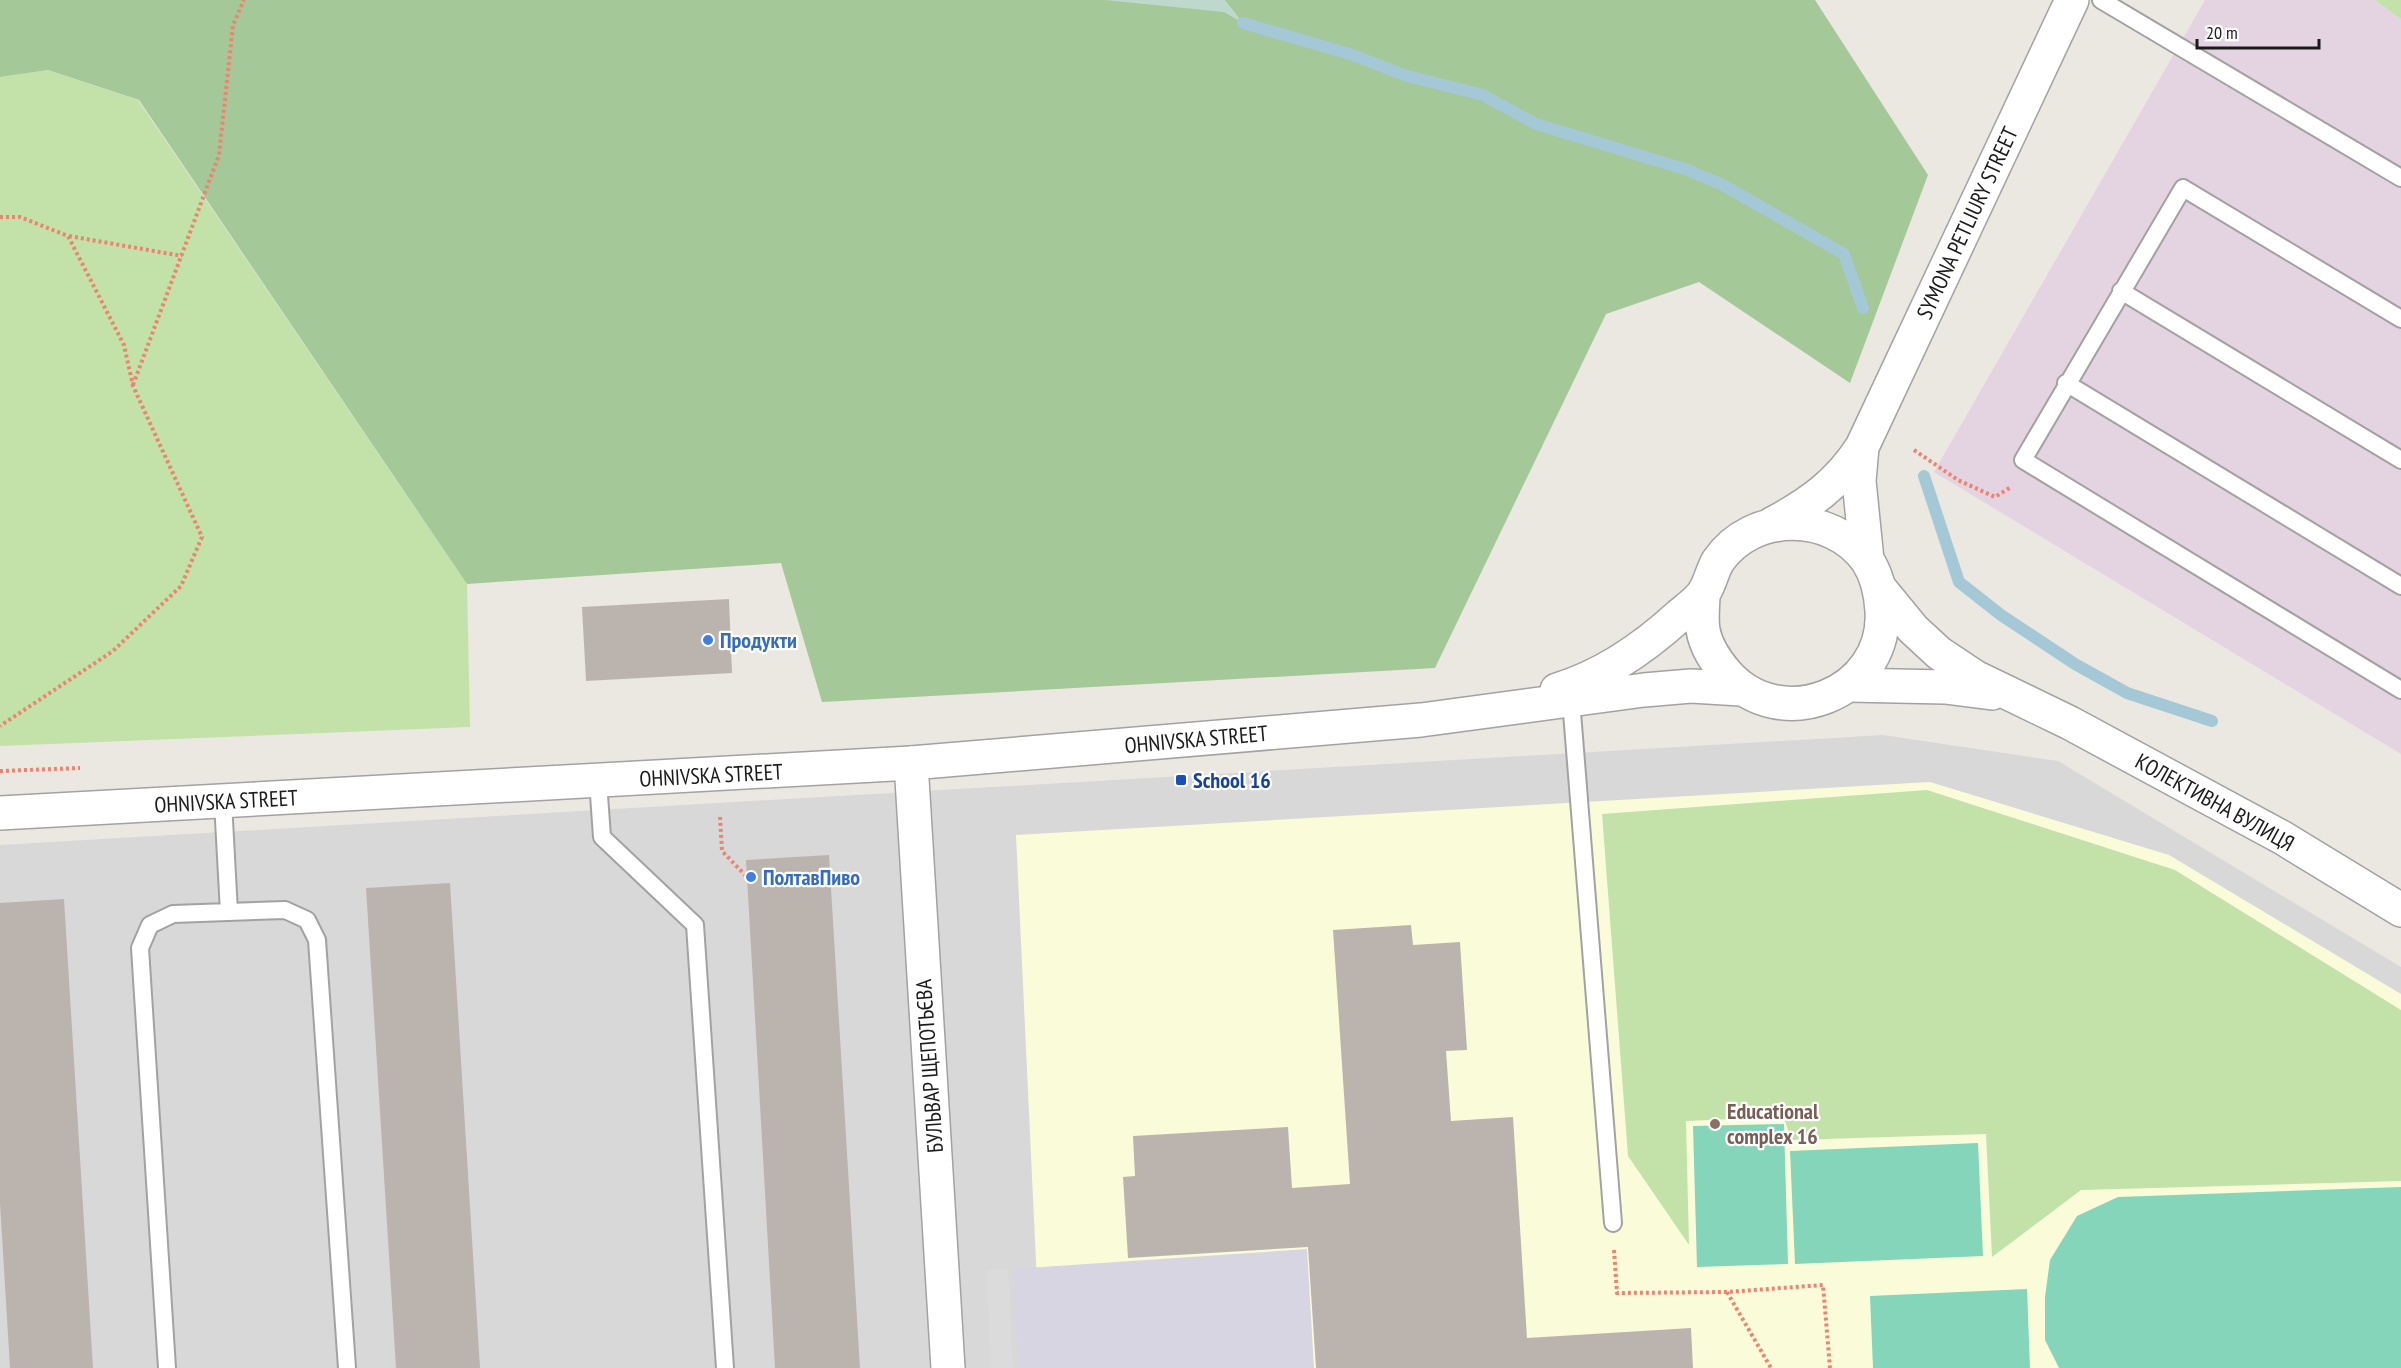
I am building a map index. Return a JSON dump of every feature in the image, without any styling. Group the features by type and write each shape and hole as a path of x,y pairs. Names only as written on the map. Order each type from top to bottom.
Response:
{"street":[{"name":"SYMONA PETLIURY STREET","path":"1771,525 1800,510 1831,487 1849,467 1862,447 2072,0"},
{"name":"SYMONA PETLIURY STREET","path":"1862,447 1859,481 1867,560"},
{"name":"OHNIVSKA STREET","path":"0,813 911,763 1421,720 1691,686 1741,689 1770,702 1792,705 1814,702 1849,685 1872,659 1883,627 1881,590 1867,560 1848,541 1825,528 1797,522 1771,525 1741,538 1718,561 1703,594 1702,629 1712,657 1741,689"},
{"name":"КОЛЕКТИВНА ВУЛИЦЯ","path":"1881,590 1913,629 1939,653 1975,677 2070,723 2283,838 2401,910"},
{"name":"OHNIVSKA STREET","path":"1421,720 1522,700 1572,685 1619,663 1653,638 1703,594"},
{"name":"КОЛЕКТИВНА ВУЛИЦЯ","path":"1849,685 1945,687 1986,692 2026,702"},
{"name":"БУЛЬВАР ЩЕПОТЬЄВА","path":"911,763 948,1368"}],"lane":[{"path":"2101,0 2401,178"},
{"path":"2401,319 2183,188 2066,383 2023,460 2401,690"},
{"path":"2121,291 2401,460"},
{"path":"2066,383 2401,586"},
{"path":"1571,700 1612,1223"},
{"path":"598,781 602,837 695,925 725,1368"},
{"path":"223,802 229,912"},
{"path":"167,1368 140,948 150,925 173,914 285,910 307,920 317,940 347,1368"}],"path":[{"path":"133,386 219,155 233,25 244,0"},
{"path":"0,217 20,217 68,236 182,256"},
{"path":"0,726 113,651 181,586 202,537 133,386 123,345 68,236"},
{"path":"1914,450 1958,480 1995,497 2007,492 2017,478 2023,460"},
{"path":"720,818 722,851 747,877"},
{"path":"1612,1223 1617,1293 1727,1292 1823,1285 1830,1368"},
{"path":"1727,1292 1771,1368"}],"shaded area":[{"path":"0,0 1815,0 1928,175 1850,383 1699,282 1606,314 1435,668 822,702 781,563 467,584 139,100 48,70 0,77"},
{"path":"1105,0 1225,0 1243,23 1224,12"},
{"path":"2205,0 2375,0 2401,19 2401,754 1934,472"},
{"path":"1883,735 2058,761 2401,967 2401,1368 0,1368 0,845"},
{"name":"Educational complex 16","path":"1930,782 2169,855 2401,994 2401,1368 1041,1368 1016,835"},
{"path":"1307,1249 1314,1368 1018,1368 1013,1269"},
{"path":"1008,1269 1013,1368 991,1368 986,1270"}],"green space":[{"path":"2375,0 2401,0 2401,19"},
{"path":"48,70 138,100 467,584 470,727 0,746 0,77"},
{"path":"1927,790 2175,870 2401,1010 2401,1181 2081,1190 1992,1257 1986,1134 1791,1140 1784,1117 1686,1121 1689,1245 1628,1156 1602,814"},
{"path":"1784,1124 1788,1264 1697,1267 1693,1126"},
{"path":"1978,1143 1983,1256 1795,1264 1790,1151"},
{"path":"2401,1187 2401,1368 2059,1368 2045,1340 2045,1297 2050,1260 2077,1216 2118,1197"},
{"path":"2027,1289 2030,1368 1873,1368 1870,1296"}],"building":[{"path":"729,599 732,673 586,681 582,607"},
{"path":"829,855 860,1368 775,1368 746,860"},
{"path":"450,883 480,1368 396,1368 366,888"},
{"path":"64,899 93,1368 10,1368 0,1203 0,903"},
{"path":"1411,925 1413,945 1460,942 1467,1050 1446,1051 1451,1121 1513,1117 1527,1338 1691,1328 1693,1368 1316,1368 1308,1247 1128,1258 1123,1177 1135,1176 1133,1136 1288,1127 1292,1188 1350,1184 1333,930"}],"waterway":[{"path":"1243,23 1350,54 1407,76 1483,95 1536,124 1685,169 1723,185 1844,254 1863,308"},
{"path":"1924,476 1959,582 2001,615 2075,664 2127,693 2212,721"}],"place":[{"name":"Продукти","path":"708,640"},
{"name":"School 16","path":"1181,780"},
{"name":"ПолтавПиво","path":"751,877"},
{"name":"Educational complex 16","path":"1715,1124"}]}
